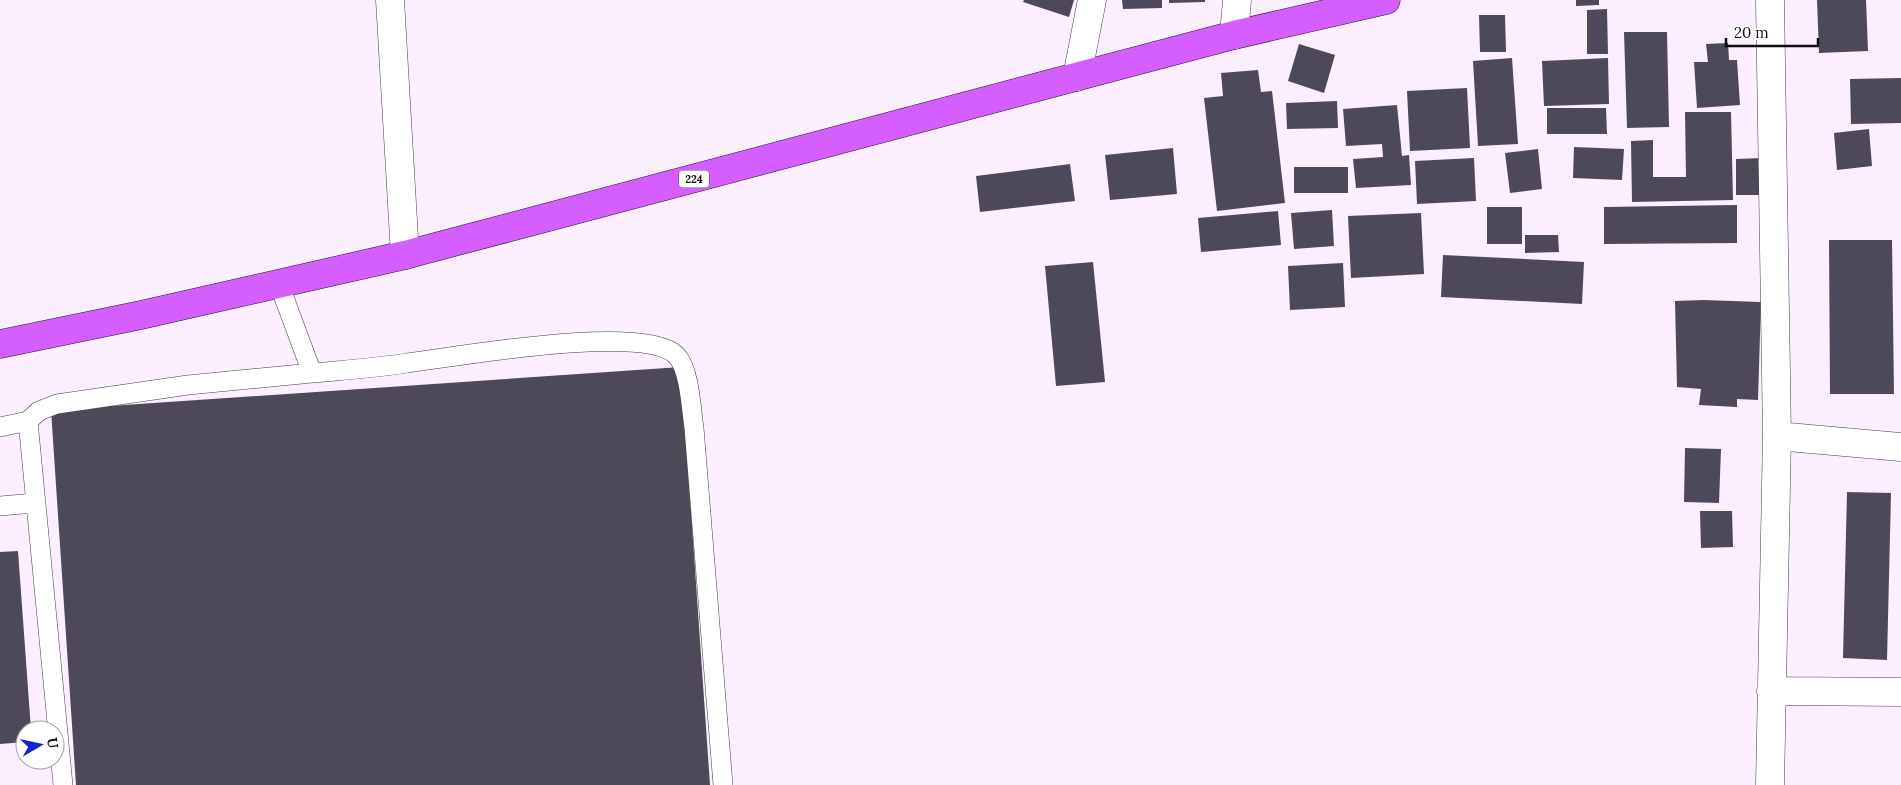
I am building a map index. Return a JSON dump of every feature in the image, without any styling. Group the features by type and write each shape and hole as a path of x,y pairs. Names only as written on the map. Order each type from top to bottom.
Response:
{"main road":[{"name":"224","path":"0,344 406,255 1234,35 1386,0"}],"street":[{"path":"390,0 406,255"},
{"path":"1077,77 1092,0"},
{"path":"1234,35 1238,0"},
{"path":"1770,0 1777,436 1770,785"},
{"path":"1777,436 1901,447"},
{"path":"1771,691 1901,692"}],"lane":[{"path":"279,284 312,373"},
{"path":"0,427 28,421 39,411 57,404 188,385 379,367 528,346 643,342 658,345 676,354 682,365 694,428 723,785"},
{"path":"28,421 34,503 63,785"},
{"path":"0,506 34,503"}],"building":[{"path":"1024,0 1074,0 1069,17 1023,2"},
{"path":"1122,0 1162,0 1162,8 1123,9"},
{"path":"1169,0 1205,0 1205,2 1169,3"},
{"path":"1576,0 1599,0 1599,5 1576,6"},
{"path":"1817,0 1866,0 1868,51 1819,53"},
{"path":"1607,9 1608,54 1587,54 1587,10"},
{"path":"1479,15 1505,15 1506,52 1480,52"},
{"path":"1624,32 1667,32 1669,127 1627,128"},
{"path":"1728,43 1729,60 1737,60 1740,105 1697,108 1694,62 1708,62 1706,44"},
{"path":"1299,44 1335,55 1324,93 1288,81"},
{"path":"1512,58 1518,144 1478,146 1473,61"},
{"path":"1608,58 1609,104 1544,106 1542,61"},
{"path":"1258,70 1261,92 1272,91 1285,203 1217,211 1204,98 1223,96 1221,73"},
{"path":"1901,78 1901,123 1851,124 1850,79"},
{"path":"1467,88 1470,148 1410,151 1407,91"},
{"path":"1337,101 1338,128 1287,129 1286,103"},
{"path":"1397,105 1402,156 1409,155 1411,185 1356,188 1353,159 1383,157 1382,144 1346,146 1343,109"},
{"path":"1547,108 1606,108 1607,134 1547,134"},
{"path":"1685,112 1731,112 1733,200 1632,202 1631,141 1653,140 1653,177 1686,177"},
{"path":"1869,129 1872,166 1837,170 1834,133"},
{"path":"1574,147 1624,149 1622,180 1573,178"},
{"path":"1173,148 1177,194 1110,200 1105,155"},
{"path":"1538,149 1542,189 1510,193 1505,153"},
{"path":"1474,158 1476,201 1417,204 1415,161"},
{"path":"1762,158 1762,195 1736,195 1736,159"},
{"path":"1070,164 1075,201 980,212 976,176"},
{"path":"1294,167 1348,167 1348,193 1294,193"},
{"path":"1737,205 1737,243 1604,244 1604,207"},
{"path":"1487,207 1522,207 1522,244 1487,244"},
{"path":"1332,210 1334,246 1294,249 1291,213"},
{"path":"1278,211 1281,245 1201,252 1198,218"},
{"path":"1421,213 1424,274 1351,278 1348,216"},
{"path":"1525,235 1558,235 1559,252 1525,253"},
{"path":"1829,240 1892,240 1894,394 1830,394"},
{"path":"1443,255 1584,262 1582,304 1441,297"},
{"path":"1093,262 1105,382 1056,386 1045,266"},
{"path":"1343,263 1345,307 1290,310 1288,266"},
{"path":"1675,301 1761,302 1758,400 1737,399 1737,407 1699,405 1701,389 1677,387"},
{"path":"681,367 710,785 76,785 51,410"},
{"path":"1685,448 1721,449 1719,503 1684,502"},
{"path":"1847,492 1891,493 1887,660 1843,658"},
{"path":"1700,511 1732,511 1733,547 1701,548"},
{"path":"18,551 30,720 15,720 15,743 0,744 0,552"}]}
